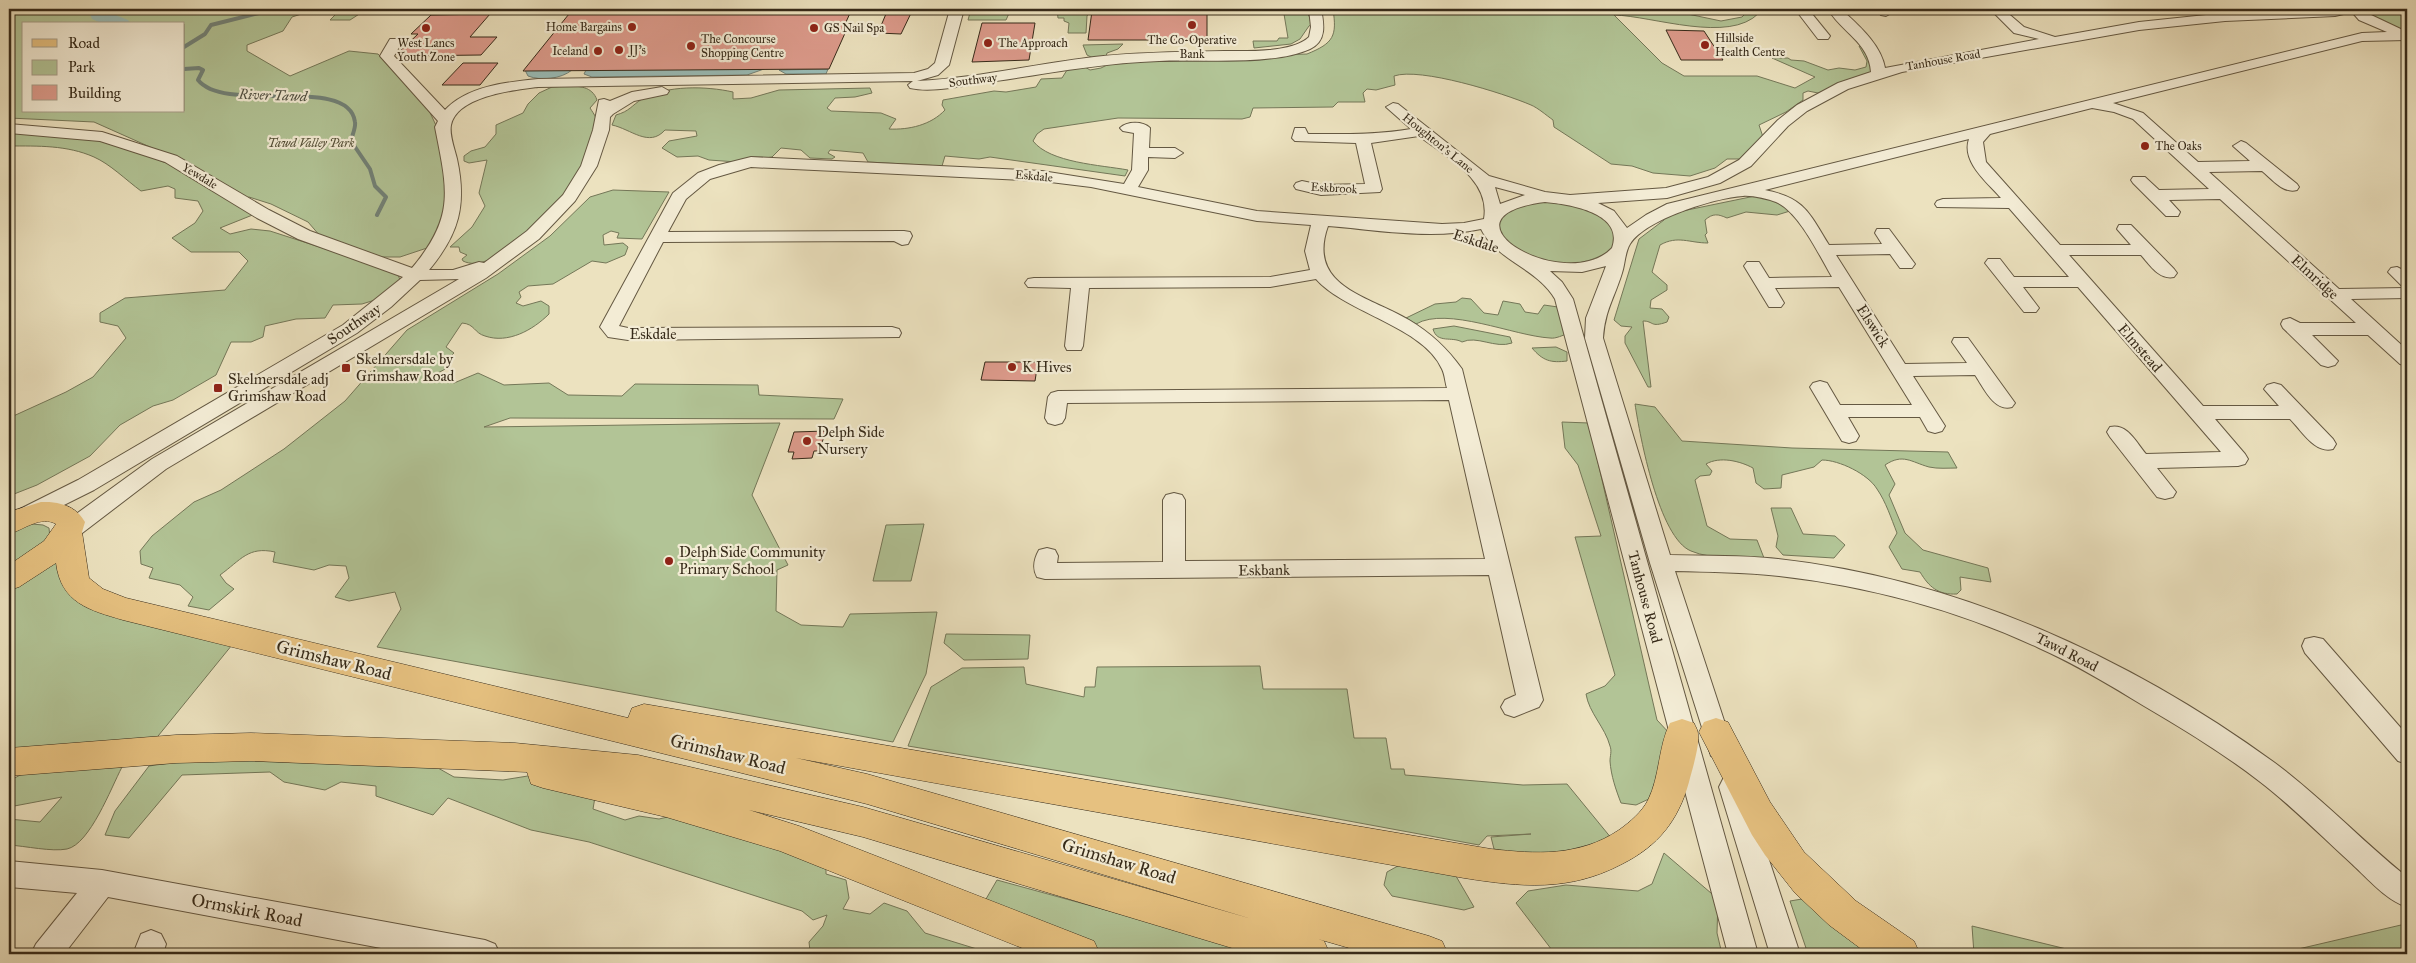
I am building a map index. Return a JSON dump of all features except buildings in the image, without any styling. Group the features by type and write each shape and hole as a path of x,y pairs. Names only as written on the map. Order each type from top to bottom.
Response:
{"main road":[{"path":"9,579 39,559 69,532 71,522 67,516 57,512 44,512 14,521"},
{"name":"Grimshaw Road","path":"69,532 71,576 80,589 94,599 123,609 867,788 1429,954"},
{"path":"374,670 1511,868 1553,869 1587,864 1624,846 1640,835 1660,811 1671,784 1699,732 1795,867 1827,901 1874,938 1901,954"},
{"path":"9,762 176,749 252,747 583,762 638,769 863,822 1311,954"},
{"path":"439,754 588,783 740,822 786,837 1081,954"}],"street":[{"name":"Southway","path":"14,521 86,485 350,329 388,301 415,275 439,243 453,209 454,193 443,127 444,119 454,108 478,95 521,84 902,78 923,75 939,69 942,65 957,9"},
{"name":"Southway","path":"602,117 614,104 626,99 664,90 923,85 989,79 1036,69 1137,57 1288,51 1302,48 1317,37 1319,30 1315,9"},
{"path":"1801,9 1823,36"},
{"path":"1834,9 1870,48 1886,59 1917,65"},
{"path":"1996,9 2019,30 2058,39"},
{"name":"Tanhouse Road","path":"1566,199 1667,193 1714,180 1745,163 1783,123 1802,108 1843,86 1878,74 2058,39 2169,23 2335,12 2349,9"},
{"path":"2356,9 2364,17 2377,24 2407,35"},
{"path":"2019,30 2022,41 2019,47"},
{"path":"1515,255 1553,266 1579,267 1601,262 1612,257 1634,229 1674,208 1923,146 1983,133 2362,37 2407,35"},
{"path":"395,42 387,56 398,72 432,102 444,119"},
{"path":"1870,48 1876,59 1878,74"},
{"path":"942,65 954,70 975,72 1036,69"},
{"name":"Southway","path":"69,532 159,464 413,315 507,256 533,235 569,198 589,166 601,130 605,98 599,88 573,82"},
{"path":"2135,94 2132,103 2138,116"},
{"path":"432,102 454,101 478,95"},
{"name":"Elmridge","path":"2084,106 2116,108 2138,116 2407,360"},
{"name":"Houghton's Lane","path":"1393,107 1424,130 1482,179 1491,196 1491,228 1496,240 1515,255"},
{"name":"Yewdale","path":"9,128 102,137 171,159 263,214 304,236 415,275 454,275 507,256"},
{"path":"1128,128 1142,128 1140,170 1128,190"},
{"path":"1300,131 1300,138 1363,138 1397,136 1424,130"},
{"path":"1979,163 1975,151 1975,141 1983,133"},
{"name":"Eskbrook","path":"1302,186 1321,190 1374,189 1363,138"},
{"name":"Elmstead","path":"1923,146 1956,150 1979,163 2238,459 2140,461"},
{"path":"2241,146 2291,187"},
{"path":"1142,152 1176,153"},
{"name":"Eskdale","path":"892,333 628,334 615,333 609,327 672,208 686,189 704,176 737,165 759,162 1017,174 1066,179 1240,213 1321,221 1442,230 1464,228 1492,220"},
{"path":"2195,167 2266,166"},
{"path":"1798,209 1795,190 1802,180 1810,175"},
{"name":"Houghton's Lane","path":"1482,179 1566,199"},
{"path":"2139,180 2172,212"},
{"path":"1932,191 1956,220"},
{"name":"Elswick","path":"1743,192 1770,194 1789,202 1798,209 1931,418 1834,411"},
{"path":"2155,195 2224,194"},
{"path":"1492,220 1506,205 1518,201 1538,198 1566,199 1596,209 1614,221 1620,228 1621,246"},
{"path":"1943,204 2013,202"},
{"path":"1321,221 1312,247 1313,256 1320,273 1338,290 1411,330 1447,360 1459,394 1530,700 1514,708"},
{"path":"2126,229 2168,273"},
{"name":"Eskdale","path":"1442,230 1515,255"},
{"path":"1884,233 1906,264"},
{"path":"656,237 904,236 902,240"},
{"path":"379,263 412,256 439,243"},
{"name":"Tanhouse Road","path":"1621,246 1613,274 1595,318 1594,338 1661,563 1699,732 1743,952"},
{"path":"1824,250 1895,249"},
{"path":"2055,250 2146,250"},
{"name":"Tanhouse Road","path":"1515,255 1547,276 1558,287 1564,299 1699,732 1785,954"},
{"path":"1994,263 2030,308"},
{"path":"1753,266 1774,303"},
{"path":"1034,283 1270,282 1320,273"},
{"path":"1763,283 1844,282"},
{"path":"2009,282 2082,282"},
{"path":"1074,346 1081,283"},
{"path":"2334,294 2407,293"},
{"path":"2328,361 2290,324 2373,328"},
{"path":"1961,342 2005,403"},
{"path":"1901,370 1980,369"},
{"path":"1820,387 1849,436"},
{"path":"2274,389 2326,444"},
{"path":"1056,418 1058,397 1459,394"},
{"path":"2197,413 2297,412"},
{"path":"2117,432 2165,492"},
{"path":"1174,500 1174,571"},
{"name":"Eskbank","path":"1047,556 1045,571 1499,567"},
{"name":"Tawd Road","path":"1661,563 1739,565 1794,570 1847,579 1906,593 2038,637 2068,651 2173,711 2266,771 2294,793 2384,876 2407,894"},
{"path":"2314,646 2407,753"},
{"name":"Ormskirk Road","path":"9,874 102,883 485,954"},
{"path":"46,954 102,883"}],"green space":[{"name":"Tawd Valley Park","path":"9,9 317,9 292,17 283,31 247,45 247,51 290,76 349,51 378,54 426,104 440,134 448,202 445,223 427,248 400,257 382,257 321,237 308,222 271,204 249,197 237,202 255,214 220,228 230,234 251,229 270,231 397,272 400,280 375,300 362,304 333,305 325,318 296,319 265,326 263,337 251,342 231,342 216,375 173,400 153,406 120,425 90,456 37,485 9,496 9,418 66,392 93,377 126,338 118,326 100,322 100,313 125,298 225,290 248,261 239,252 191,252 172,238 195,223 203,211 198,201 175,198 175,189 168,186 141,191 106,164 94,157 73,150 52,147 9,146 9,133 88,138 119,144 174,165 188,164 94,122 9,118"},
{"path":"339,9 367,9 350,20 330,20"},
{"path":"971,9 1011,9 1006,20 968,20"},
{"path":"1057,9 1117,9 1091,10 1087,16 1086,33 1068,33 1069,23 1064,21 1064,18 1058,18"},
{"path":"1226,9 1304,9 1311,19 1310,21 1314,23 1309,26 1300,39 1291,44 1254,48 1253,41 1277,41 1279,38 1288,38 1284,14 1270,10"},
{"path":"1333,9 1568,9 1594,12 1593,9 1664,9 1721,21 1742,17 1747,12 1744,9 1756,9 1759,13 1746,22 1729,27 1710,28 1614,15 1662,63 1684,76 1757,76 1795,88 1815,77 1772,58 1804,61 1828,70 1839,68 1855,70 1866,67 1867,61 1859,46 1873,47 1876,73 1818,93 1808,91 1803,93 1803,100 1786,112 1759,125 1763,137 1739,159 1727,159 1715,168 1690,176 1653,173 1632,166 1611,164 1554,127 1553,120 1531,105 1462,83 1441,78 1406,74 1394,76 1395,85 1376,90 1367,89 1363,93 1365,102 1338,102 1333,107 1253,108 1250,117 1242,119 1118,118 1044,129 1037,134 1033,141 1051,154 1063,159 1128,170 1125,176 990,157 979,159 945,156 942,166 868,162 863,153 830,150 828,153 835,157 832,159 810,158 801,150 781,148 772,157 737,162 709,160 698,156 677,157 662,148 669,141 697,136 696,131 665,130 659,135 646,137 612,125 616,115 627,110 642,99 652,94 675,89 699,88 722,90 733,92 733,99 751,98 779,90 870,88 872,93 855,97 835,98 827,108 831,111 881,113 896,119 889,129 904,129 919,126 939,115 945,110 942,105 943,100 994,91 1006,92 1036,87 1041,79 1062,78 1067,70 1085,67 1090,70 1109,64 1156,59 1307,54 1323,46 1332,37 1334,32"},
{"path":"2364,9 2407,9 2407,31 2382,23"},
{"path":"1123,44 1118,49 1107,53 1106,56 1093,58 1087,55 1083,45"},
{"path":"565,86 588,89 595,95 597,100 590,108 598,123 598,129 590,154 580,173 570,189 557,204 519,241 489,260 475,263 463,261 462,259 467,255 460,252 459,247 450,247 472,227 485,206 479,193 487,160 469,163 464,161 464,156 471,151 485,147 496,134 496,125 523,113 528,104 539,93 552,87"},
{"path":"613,190 669,192 642,239 617,238 619,233 611,231 603,235 604,245 623,243 628,247 625,255 606,263 592,261 553,284 528,286 519,292 521,297 516,303 523,306 541,301 549,306 549,314 528,330 511,337 494,338 481,335 470,325 462,323 446,347 454,353 448,359 449,367 436,374 454,383 478,373 504,385 549,383 568,395 622,396 635,384 758,385 759,395 843,399 834,419 510,418 484,427 780,423 752,495 788,565 777,570 776,611 801,625 843,627 850,614 937,612 926,674 893,742 377,647 401,609 395,592 349,601 335,597 349,578 346,566 329,565 314,570 273,562 275,552 258,551 251,553 220,575 234,589 209,610 188,606 193,597 180,585 149,578 153,568 141,564 140,551 152,536 194,502 221,490 284,449 345,401 407,330 498,274 550,236 590,197"},
{"path":"1755,196 1775,199 1790,211 1777,215 1746,212 1727,218 1713,215 1705,220 1707,233 1705,235 1708,243 1672,240 1660,245 1652,272 1667,285 1667,290 1651,300 1650,308 1662,309 1669,317 1667,322 1658,324 1643,321 1651,387 1648,387 1625,343 1625,336 1632,327 1621,326 1614,320 1639,239 1664,220 1663,215"},
{"path":"1538,200 1576,204 1607,220 1616,234 1614,248 1593,259 1570,264 1547,262 1524,255 1500,235 1498,221 1507,210"},
{"path":"1462,298 1471,299 1484,313 1498,315 1503,301 1520,304 1525,312 1538,314 1544,305 1558,307 1569,333 1550,338 1463,320 1429,319 1416,324 1406,318 1435,304 1456,302"},
{"path":"1454,326 1510,337 1512,343 1499,344 1474,340 1462,342 1438,337 1433,329"},
{"path":"1556,347 1567,352 1567,361 1556,362 1548,360 1540,356 1532,348"},
{"path":"1635,404 1655,407 1682,441 1792,448 1948,452 1957,468 1932,468 1902,459 1891,461 1885,465 1895,484 1889,495 1905,533 1923,550 1988,568 1991,582 1960,577 1961,590 1957,594 1950,594 1935,589 1920,572 1902,569 1889,547 1897,533 1886,505 1873,483 1853,469 1836,462 1822,460 1814,467 1782,475 1781,488 1764,489 1756,483 1753,468 1748,465 1724,460 1717,460 1706,464 1712,471 1710,475 1700,476 1695,480 1707,526 1730,539 1757,540 1764,558 1717,557 1691,551 1680,542 1669,527 1661,507 1646,462"},
{"path":"1562,422 1589,423 1657,720 1671,735 1651,798 1636,805 1621,803 1611,772 1611,752 1608,739 1590,707 1586,694 1605,686 1615,675 1575,537 1601,536 1578,465 1565,448"},
{"path":"1771,508 1791,508 1803,534 1835,536 1845,545 1834,558 1783,555 1776,547 1778,536"},
{"path":"32,524 43,525 49,528 50,538 9,571 9,531"},
{"path":"924,524 911,581 873,581 886,525"},
{"path":"56,554 61,578 67,591 86,606 232,645 154,741 9,753 9,585"},
{"path":"946,634 1030,635 1028,659 964,660 944,643"},
{"path":"1260,666 1263,689 1347,689 1354,738 1386,738 1391,769 1404,769 1405,775 1523,785 1567,784 1612,839 1553,854 1514,853 1494,849 1491,837 1531,834 1487,836 1479,845 1224,798 908,746 931,687 962,668 1024,667 1026,684 1084,697 1085,687 1095,687 1097,667"},
{"path":"194,751 438,768 454,777 503,780 534,775 595,797 593,809 625,820 639,816 659,819 680,814 826,858 826,874 846,880 849,898 843,909 870,914 884,903 907,911 925,933 993,954 843,954 810,951 809,942 823,926 827,915 813,920 802,911 589,842 531,830 448,798 433,815 376,796 376,786 341,782 325,790 284,782 270,772 182,775 129,838 105,835 115,811 149,766 177,762"},
{"path":"122,767 92,826 76,845 67,849 54,850 9,845 9,819 40,822 62,797 9,807 9,781 24,773"},
{"path":"1664,853 1718,899 1717,933 1722,954 1555,954 1516,903 1528,891 1566,885 1638,891 1652,884"},
{"path":"1405,862 1453,871 1474,907 1464,910 1392,896 1384,885 1387,872"},
{"path":"997,880 1266,954 1074,954 1073,942 986,899"},
{"path":"1808,898 1848,932 1882,954 1808,954 1790,901"},
{"path":"2401,925 2407,926 2407,954 2297,954 2294,950"},
{"path":"1972,926 2087,954 1974,954"}],"water":[{"path":"764,69 747,75 592,77 584,74 586,70"},
{"path":"828,69 826,74 786,74 779,70"},
{"path":"525,70 572,70 557,77 545,79 528,76"}],"waterway":[{"name":"River Tawd","path":"98,9 99,15 116,22"},
{"path":"185,46 205,34 211,25 275,9"},
{"name":"River Tawd","path":"185,69 199,68 203,70 198,80 213,90 234,95 310,97 332,100 348,108 355,122 351,141 370,169 375,186 386,197 377,215"}],"place":[{"name":"The Co-Operative Bank","path":"1192,25"},
{"name":"Home Bargains","path":"632,27"},
{"name":"West Lancs Youth Zone","path":"426,28"},
{"name":"GS Nail Spa","path":"814,28"},
{"name":"The Approach","path":"988,43"},
{"name":"Hillside Health Centre","path":"1705,45"},
{"name":"The Concourse Shopping Centre","path":"691,46"},
{"name":"JJ's","path":"619,50"},
{"name":"Iceland","path":"598,51"},
{"name":"The Oaks","path":"2145,146"},
{"name":"K Hives","path":"1012,367"},
{"name":"Skelmersdale by Grimshaw Road","path":"346,368"},
{"name":"Skelmersdale adj Grimshaw Road","path":"218,388"},
{"name":"Delph Side Nursery","path":"807,441"},
{"name":"Delph Side Community Primary School","path":"669,561"}]}
